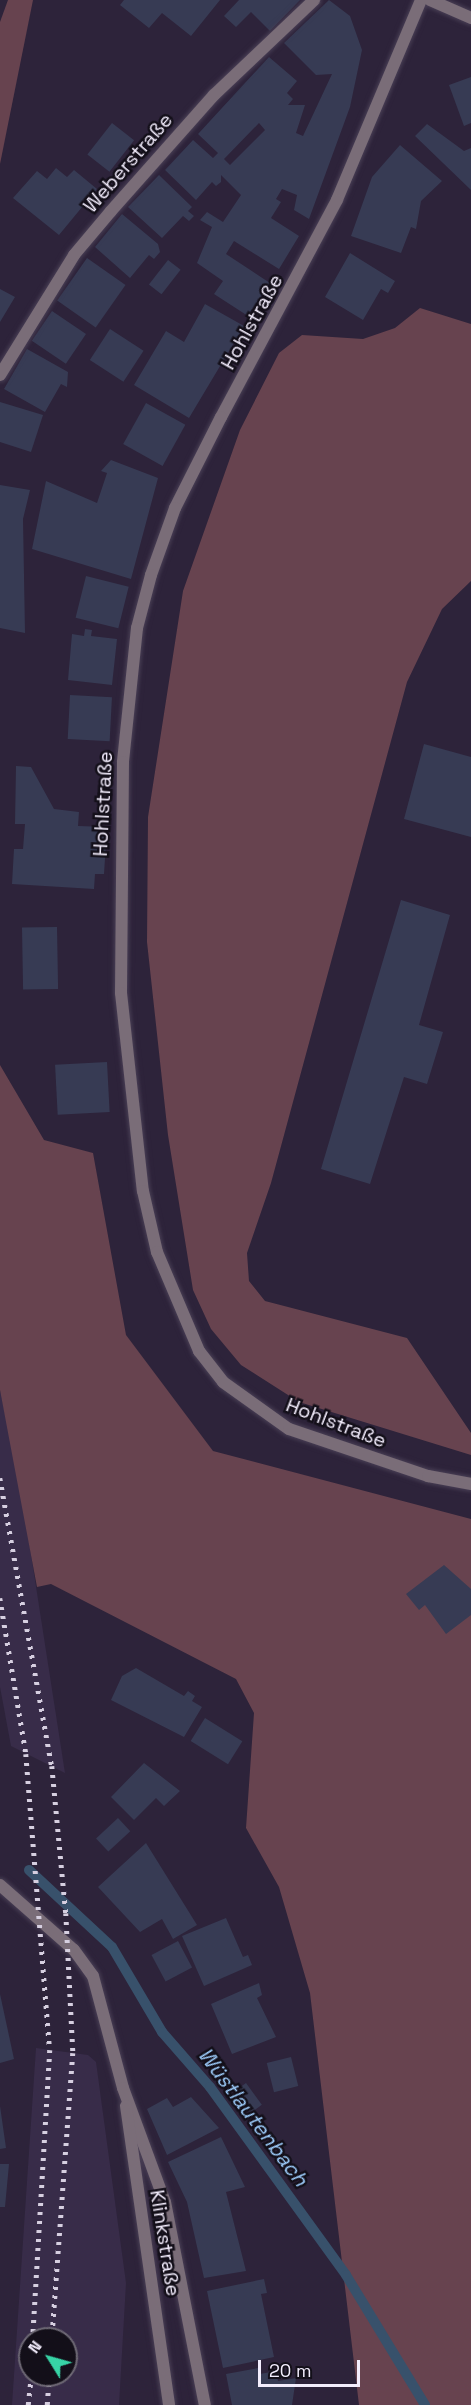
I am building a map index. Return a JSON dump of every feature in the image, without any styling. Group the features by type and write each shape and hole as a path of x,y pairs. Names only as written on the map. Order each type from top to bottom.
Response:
{"street":[{"name":"Weberstraße","path":"0,375 74,255 214,94 314,0"},
{"name":"Hohlstraße","path":"421,0 337,200 221,417 151,575 137,628 123,762 121,993 130,1115 145,1201 170,1290 200,1351 224,1382 289,1429 428,1476 471,1484"},
{"path":"430,0 471,18"},
{"path":"0,1885 74,1950 93,1976 123,2088 165,2202 205,2405"},
{"name":"Klinkstraße","path":"123,2088 169,2405"}],"shaded area":[{"path":"8,0 33,0 0,164 0,22"},
{"path":"420,308 471,324 471,581 442,609 407,682 271,1183 247,1253 249,1281 265,1301 407,1338 471,1433 471,1455 299,1402 241,1365 211,1329 193,1290 168,1135 147,942 148,817 183,591 240,430 279,353 302,335 363,339 395,328"},
{"path":"0,1065 44,1140 93,1153 126,1335 213,1451 471,1519 471,2405 359,2405 310,1993 279,1887 246,1828 254,1713 236,1679 51,1584 37,1587 0,1390"},
{"path":"0,1390 21,1490 65,1773 11,1746 0,1687"},
{"path":"36,2048 88,2055 96,2062 126,2283 119,2405 12,2405"}],"building":[{"path":"124,0 220,0 191,36 162,13 149,28 120,5"},
{"path":"239,0 300,0 270,31 251,12 236,27 224,16"},
{"path":"329,0 350,16 362,50 350,107 309,219 294,210 297,195 282,189 276,199 281,202 271,218 299,236 279,269 234,241 226,254 270,283 248,316 214,294 223,281 197,263 212,227 200,220 207,212 223,222 241,195 221,175 221,182 216,186 212,182 196,200 165,170 193,140 213,158 218,153 198,134 269,57 297,81 287,93 293,99 288,105 305,105 296,133 303,136 332,74 316,75 284,43","holes":["259,123 265,130 230,165 224,159"]},
{"path":"471,77 471,123 464,126 449,85"},
{"path":"112,123 134,140 109,172 87,155"},
{"path":"427,124 464,151 471,148 471,190 415,136"},
{"path":"400,145 442,181 421,201 416,229 411,227 401,253 351,236 372,177"},
{"path":"56,168 67,177 74,170 97,189 59,235 13,198 37,171 47,179"},
{"path":"159,175 192,207 188,211 194,216 189,221 183,216 162,238 128,207"},
{"path":"122,214 158,244 160,252 154,259 149,255 130,278 95,247"},
{"path":"350,253 395,281 388,293 381,289 363,320 325,297"},
{"path":"87,258 126,285 96,328 57,301"},
{"path":"168,260 181,270 162,294 149,284"},
{"path":"0,289 15,297 0,322"},
{"path":"205,304 244,326 189,418 134,385 166,331 184,342"},
{"path":"52,311 86,334 66,364 32,341"},
{"path":"110,329 144,351 123,382 90,360"},
{"path":"27,349 68,372 67,387 61,384 45,412 4,389"},
{"path":"0,402 43,415 31,452 0,442"},
{"path":"146,403 185,425 163,466 123,444"},
{"path":"111,460 158,478 131,579 32,549 46,481 97,503 107,473 101,471"},
{"path":"0,485 30,490 23,519 25,633 0,628"},
{"path":"86,576 129,587 118,628 76,618"},
{"path":"85,629 92,630 91,636 117,639 112,685 68,680 72,634 84,636"},
{"path":"70,695 112,697 110,741 68,739"},
{"path":"424,744 471,757 471,837 404,819"},
{"path":"16,766 31,767 54,809 79,812 78,826 107,827 104,874 95,874 94,889 12,884 14,849 23,849 25,824 15,824"},
{"path":"401,900 450,915 419,1025 443,1032 427,1084 404,1077 370,1184 321,1169"},
{"path":"57,927 58,989 23,990 22,928"},
{"path":"107,1062 110,1112 58,1115 55,1065"},
{"path":"444,1565 471,1589 471,1615 446,1634 425,1605 419,1610 406,1594"},
{"path":"136,1668 184,1696 188,1691 195,1696 192,1701 202,1707 184,1737 111,1700 122,1676"},
{"path":"205,1718 242,1741 228,1764 191,1741"},
{"path":"144,1763 180,1791 164,1806 156,1798 134,1820 111,1797"},
{"path":"118,1818 130,1831 108,1852 96,1838"},
{"path":"146,1843 197,1925 173,1939 162,1919 140,1932 98,1887"},
{"path":"226,1918 243,1957 248,1955 252,1965 204,1986 182,1936"},
{"path":"178,1941 192,1967 166,1982 152,1955"},
{"path":"259,1983 262,1995 257,1998 276,2037 232,2054 211,2004"},
{"path":"0,1994 14,2059 0,2063"},
{"path":"291,2057 298,2086 274,2092 267,2063"},
{"path":"246,2083 262,2105 251,2113 235,2091"},
{"path":"191,2097 219,2128 167,2155 147,2109 167,2098 173,2107"},
{"path":"0,2106 6,2148 0,2149"},
{"path":"221,2137 245,2187 226,2192 246,2271 204,2278 187,2202 168,2162"},
{"path":"0,2164 9,2164 5,2207 0,2207"},
{"path":"264,2279 267,2293 261,2294 274,2357 223,2368 207,2291"},
{"path":"258,2368 260,2374 276,2371 278,2381 296,2378 292,2405 232,2405 226,2374"}],"waterway":[{"name":"Wüstlautenbach","path":"29,1870 112,1947 162,2032 210,2087 346,2275 425,2405"}],"railway":[{"path":"0,1478 52,1766 66,1913 73,2053 53,2327"},
{"path":"0,1598 26,1754 50,2050 34,2327"},
{"path":"28,2405 30,2387"},
{"path":"47,2405 48,2387"}]}
